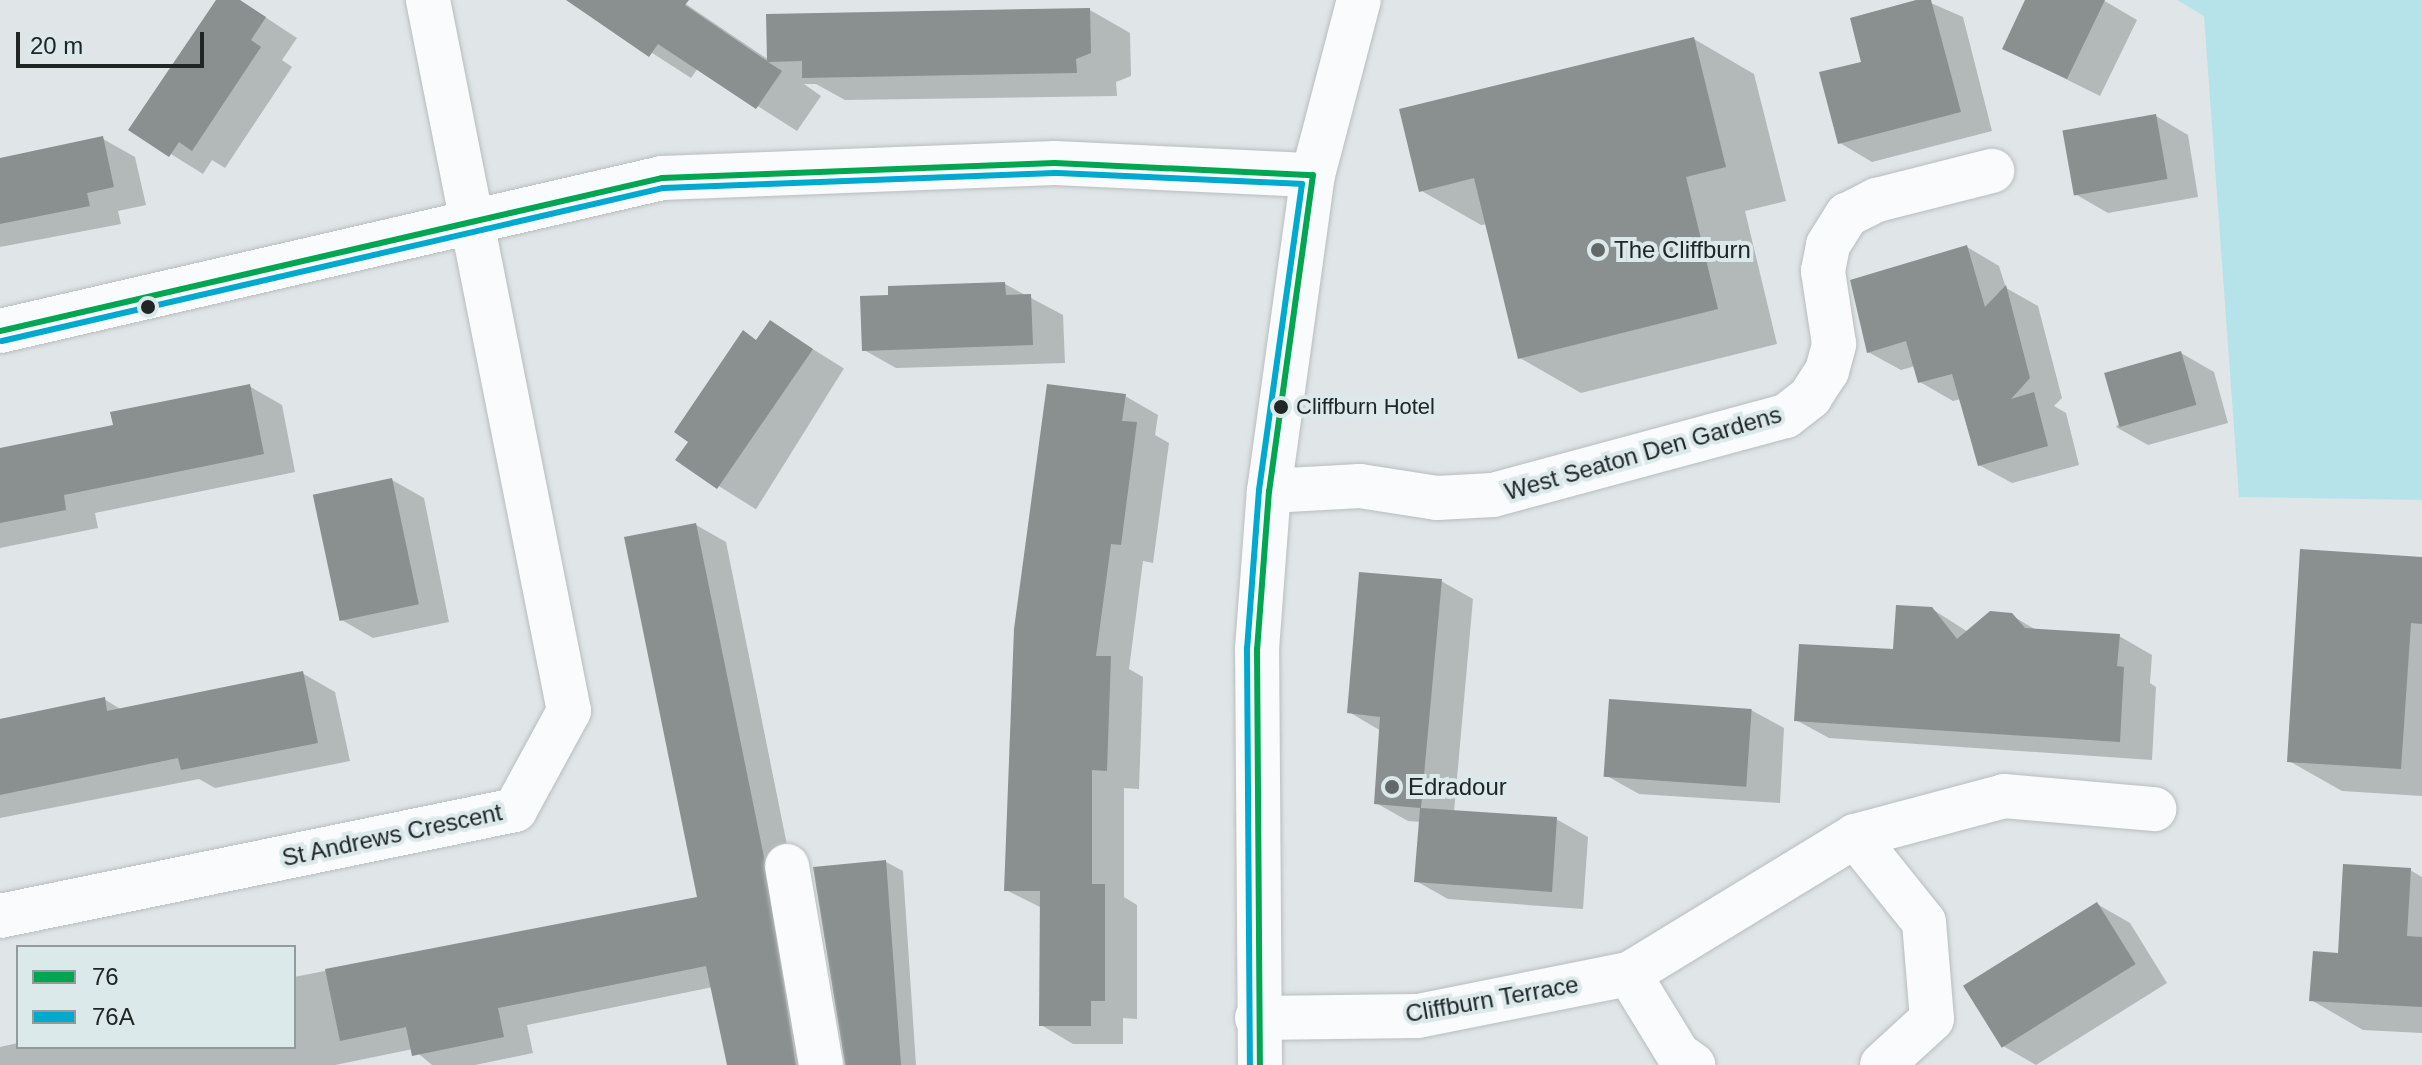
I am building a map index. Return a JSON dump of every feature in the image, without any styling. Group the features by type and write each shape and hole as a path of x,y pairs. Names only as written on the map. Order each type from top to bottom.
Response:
{"street":[{"name":"St Andrews Crescent","path":"0,916 515,810 569,711 428,0"},
{"path":"1260,1065 1257,1018 1257,649 1269,491 1313,175 1359,0"},
{"path":"0,331 662,178 1055,163 1313,175"},
{"name":"West Seaton Den Gardens","path":"1269,491 1360,486 1437,498 1493,495 1786,416 1810,397 1827,371 1834,344 1823,271 1828,245 1847,215 1877,200 1992,171"},
{"name":"Cliffburn Terrace","path":"1257,1018 1418,1016 1629,974 1855,836 2004,796 2154,809"},
{"path":"1855,836 1924,922 1932,1019 1882,1065"},
{"path":"787,866 821,1065"},
{"path":"1629,974 1678,1054 1693,1065"}],"shaded area":[{"path":"2177,0 2422,0 2422,500 2239,497 2204,16"}],"building":[{"path":"216,0 240,0 266,17 251,40 261,47 192,151 179,142 169,157 128,130"},
{"path":"566,0 689,0 685,5 767,61 766,14 1090,8 1091,53 1076,59 1077,73 802,78 802,61 768,62 782,71 756,109 658,44 649,57"},
{"path":"1916,0 1931,0 1961,112 1838,144 1819,72 1861,62 1850,18"},
{"path":"2025,0 2105,0 2067,79 2002,49"},
{"name":"The Cliffburn","path":"1694,37 1726,167 1686,177 1718,309 1518,359 1474,178 1419,192 1399,109"},
{"path":"2156,114 2167,179 2074,195 2062,130"},
{"path":"103,136 114,187 87,193 90,206 0,224 0,158"},
{"path":"1967,245 1985,307 2006,285 2030,378 2011,399 2034,392 2048,446 1978,466 1952,374 1918,383 1906,341 1867,353 1850,280"},
{"path":"1005,282 1006,295 1031,294 1033,345 862,351 860,296 888,295 888,286"},
{"path":"770,320 813,349 717,489 675,460 688,442 674,432 743,330 756,340"},
{"path":"2181,351 2196,405 2120,427 2104,373"},
{"path":"250,384 264,454 64,495 66,510 0,523 0,448 113,425 110,412"},
{"path":"1047,384 1126,394 1122,421 1137,422 1121,545 1111,544 1096,656 1111,656 1107,771 1092,770 1092,884 1105,884 1105,1001 1091,1001 1091,1026 1039,1026 1040,891 1004,891 1014,629"},
{"path":"392,478 419,604 340,621 313,495"},
{"path":"696,523 764,857 796,1065 727,1065 706,966 498,1008 504,1037 412,1056 406,1027 340,1041 325,969 697,897 624,537"},
{"path":"2300,549 2422,557 2422,624 2411,623 2401,769 2287,762"},
{"path":"1359,572 1442,579 1421,808 1557,817 1552,892 1414,882 1420,808 1374,804 1380,717 1347,713"},
{"path":"1896,605 1932,607 1957,639 1990,611 2012,613 2025,628 2120,634 2117,666 2124,667 2120,742 1794,721 1799,644 1893,649"},
{"path":"303,671 318,743 181,770 178,758 0,795 0,719 105,697 107,711"},
{"path":"1609,699 1752,709 1746,787 1604,777"},
{"path":"886,860 901,1065 845,1065 813,867"},
{"path":"2343,864 2411,868 2407,936 2422,937 2422,1007 2309,1001 2313,951 2338,953"},
{"path":"2097,902 2136,964 2002,1048 1963,986"}],"transit line":[{"name":"76","path":"0,331 662,178 1055,163 1313,175 1269,491 1257,649 1260,1065"},
{"name":"76A","path":"2,341 663,188 1055,173 1302,184 1259,490 1247,648 1250,1065"}],"place":[{"name":"The Cliffburn","path":"1598,250"},
{"name":"Cliffburn Hotel","path":"1281,407"},
{"name":"Edradour","path":"1392,787"}]}
